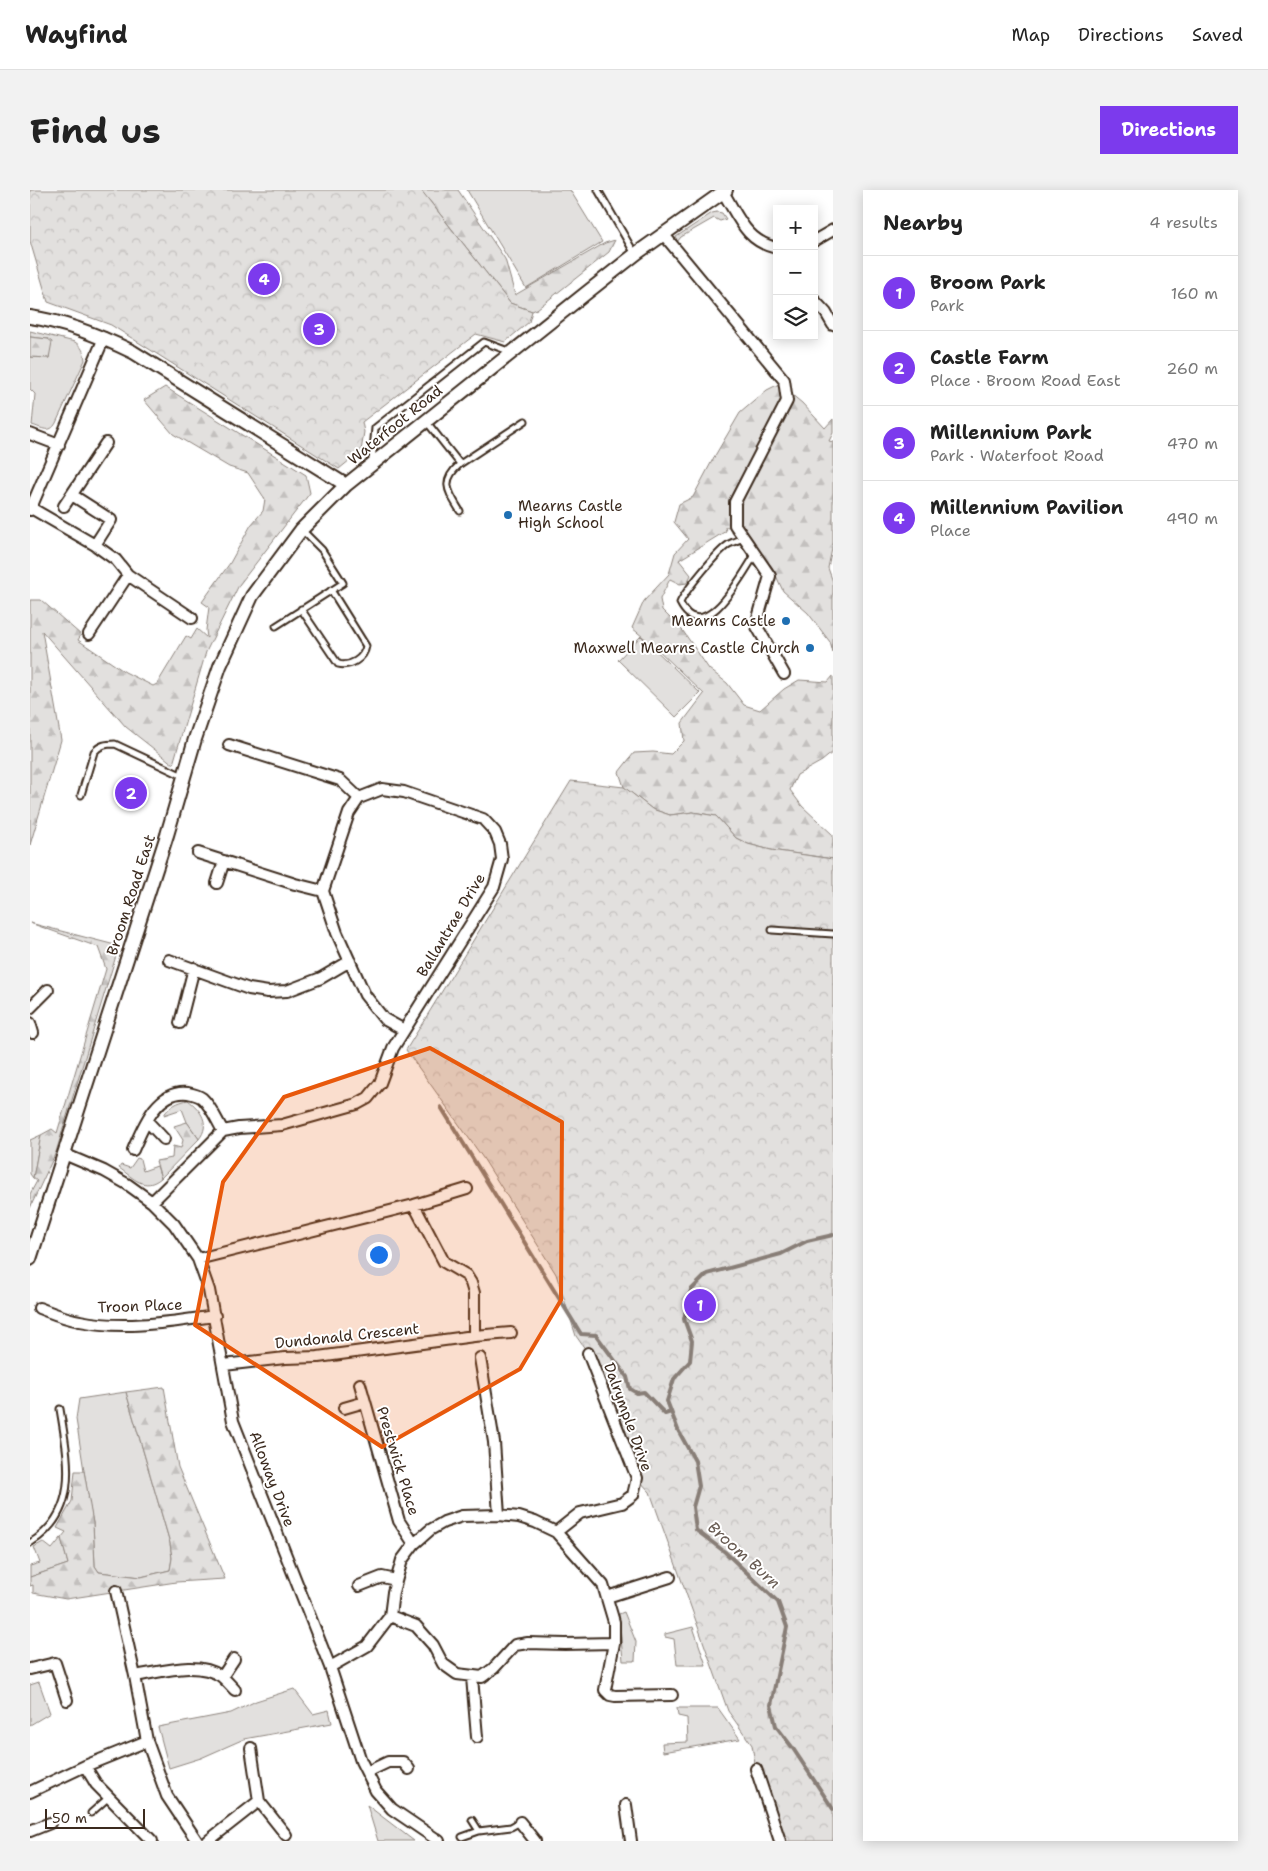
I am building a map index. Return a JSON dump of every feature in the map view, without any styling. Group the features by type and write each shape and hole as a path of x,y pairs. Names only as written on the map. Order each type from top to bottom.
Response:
{"street":[{"name":"Waterfoot Road","path":"30,317 50,320 104,338 133,352 346,486 426,420 636,254 725,191"},
{"path":"725,191 746,231 757,242 773,247"},
{"path":"818,239 833,230"},
{"path":"664,235 784,380 787,401 735,502 735,525 770,576 756,625 784,674"},
{"path":"818,304 833,325"},
{"path":"104,338 30,509 95,545 116,560 128,576 192,618"},
{"path":"30,434 59,444"},
{"path":"64,506 106,443"},
{"name":"Broom Road East","path":"30,1259 167,835 183,776 220,666 252,596 301,530 346,486"},
{"path":"72,494 111,520 95,545"},
{"path":"89,634 128,576"},
{"path":"229,745 340,780 359,798 349,813 323,891 337,933 365,995 384,1019 404,1030"},
{"name":"Ballantrae Drive","path":"223,1131 282,1125 357,1104 368,1098 380,1083 393,1048 494,887 502,859 500,844 495,832 483,819 404,792 382,789 359,798"},
{"path":"198,853 323,891"},
{"path":"217,883 224,860"},
{"path":"168,960 249,989 268,992 287,991 312,981 350,961"},
{"path":"180,1023 194,968"},
{"path":"30,1008 48,990"},
{"path":"133,1150 147,1121 161,1102 179,1092 194,1094 202,1099 223,1131 152,1202"},
{"path":"147,1121 164,1138"},
{"name":"Alloway Drive","path":"64,1154 104,1171 152,1202 174,1224 198,1259 209,1290 215,1316 233,1421 330,1667 361,1760 376,1791 392,1809 439,1841"},
{"path":"198,1259 414,1205 467,1189"},
{"path":"414,1205 444,1262 466,1275 471,1284 474,1294 474,1336"},
{"name":"Troon Place","path":"39,1308 79,1321 104,1325 162,1323 215,1316"},
{"name":"Dundonald Crescent","path":"224,1365 285,1358 318,1357 474,1336 511,1333"},
{"name":"Dalrymple Drive","path":"556,1532 580,1513 622,1503 633,1495 637,1478 588,1353"},
{"path":"480,1358 494,1442 499,1515"},
{"name":"Prestwick Place","path":"360,1384 399,1521 414,1544"},
{"path":"344,1408 365,1402"},
{"path":"330,1667 367,1646 390,1616 396,1580 402,1560 414,1544 430,1530 453,1519 462,1516 499,1515 519,1517 556,1532 603,1585 614,1622 614,1643 605,1690 610,1695 615,1696 672,1695"},
{"path":"359,1586 382,1577 396,1580"},
{"path":"606,1597 670,1577"},
{"path":"116,1591 136,1676 147,1741 167,1796 197,1841"},
{"path":"390,1616 416,1626 433,1644 443,1664 457,1674 472,1677 482,1677 494,1668 515,1644 614,1643"},
{"path":"222,1677 234,1658"},
{"path":"30,1669 55,1663 67,1700"},
{"path":"136,1676 194,1667 210,1671 222,1677 235,1690"},
{"path":"472,1677 477,1737"},
{"path":"30,1792 85,1766 147,1741"},
{"path":"251,1748 259,1800 286,1835"},
{"path":"367,1772 388,1762 403,1762 409,1769"},
{"path":"85,1766 96,1784 152,1841"},
{"path":"756,1769 780,1841"},
{"path":"208,1841 259,1800"},
{"path":"626,1805 631,1841"},
{"path":"520,1822 535,1841"},
{"path":"30,1831 50,1823"}],"lane":[{"path":"598,190 636,254"},
{"path":"372,464 375,428 484,342 513,352"},
{"path":"426,420 460,464"},
{"path":"460,511 448,492 447,480 453,470 526,421"},
{"path":"276,626 342,583 322,550 301,530"},
{"path":"743,538 728,545 703,570 682,596 680,604 684,612 692,618 702,619 714,613 755,555"},
{"path":"301,610 338,664 345,666 357,661 365,653 366,646 331,590"},
{"path":"80,795 94,752 98,747 105,744 115,744 183,776"},
{"path":"772,930 833,934"},
{"path":"30,1543 45,1534 63,1504 69,1476 68,1454 60,1409"},
{"path":"91,1813 109,1797"},
{"path":"472,1820 479,1831"},
{"path":"462,1837 479,1831 511,1827 520,1822"}],"highlighted area":[{"path":"430,1048 562,1122 561,1300 520,1369 382,1447 195,1325 223,1182 284,1097"}],"green space":[{"path":"30,190 421,190 510,303 532,311 529,322 505,342 476,334 362,422 364,432 361,451 339,469 111,325 48,302 30,241"},
{"path":"395,190 458,190 505,259 515,295 605,243 615,240 609,252 532,311 510,303 429,200"},
{"path":"467,190 570,190 602,242 526,288"},
{"path":"712,213 722,213 726,219 720,221 714,218 681,237 677,242 676,237"},
{"path":"30,331 75,342 81,348 85,357 56,423 48,429 32,425 35,394 30,389 30,357 49,358 48,339 30,337"},
{"path":"30,337 48,339 52,342 49,358 30,357"},
{"path":"779,384 802,403 825,428 833,419 833,433 829,441 833,442 833,544 828,568 833,582 833,653 830,642 808,613 783,591 772,567 741,526 725,527 726,531 679,560 691,575 687,583 680,584 670,579 660,599 662,610 683,631 709,669 727,683 744,705 760,710 784,689 799,680 828,682 833,676 833,752 822,761 797,775 790,790 802,806 833,835 833,859 771,850 748,844 736,838 716,816 693,812 670,815 652,809 624,787 619,772 634,753 653,752 671,754 684,741 682,723 704,694 654,646 632,628 644,601 669,574 675,553 688,539 674,522 679,504 693,497 740,413 767,390"},
{"path":"165,387 306,475 310,493 239,585 206,652 173,764 126,727 42,631 61,740 30,845 30,600 41,600 81,635 78,640 125,672 153,686 157,684 186,636 191,639 197,629 207,638 206,630 209,607 202,602 230,563 251,525 263,511 265,499 248,473 229,467 173,434 144,400"},
{"path":"641,636 700,693 676,717 618,660"},
{"path":"571,781 624,787 652,809 670,815 693,812 716,816 736,838 748,844 771,850 833,859 833,1841 780,1841 756,1769 752,1745 728,1711 650,1492 637,1478 588,1353 576,1336 556,1274 483,1158 406,1050"},
{"path":"30,923 119,946 56,1152 30,1208 30,1194 37,1181 33,1178 41,1135 52,1129 57,1133 106,969 98,947"},
{"path":"188,1100 197,1108 203,1118 204,1128 199,1139 187,1122 182,1109 164,1115 174,1105"},
{"path":"187,1122 199,1139 161,1178 156,1161 172,1158 173,1146 181,1148 183,1140 174,1126"},
{"path":"41,1135 33,1178 30,1174 30,1140"},
{"path":"137,1158 140,1159 143,1171 157,1166 161,1178 155,1182 144,1184 119,1168 121,1165 130,1168"},
{"path":"164,1387 178,1467 225,1579 176,1582 66,1599 33,1593 33,1585 30,1586 30,1577 68,1564 61,1538 66,1532 57,1528 72,1501 75,1471 84,1471 93,1523 95,1566 99,1572 141,1577 170,1570 172,1558 170,1543 126,1392"},
{"path":"126,1392 170,1543 172,1558 170,1570 141,1577 99,1572 95,1566 93,1523 76,1419 79,1399"},
{"path":"61,1538 68,1564 30,1577 30,1566 40,1563 34,1547 43,1542 52,1549"},
{"path":"624,1612 636,1642 635,1661 623,1661 619,1614"},
{"path":"693,1627 706,1665 677,1665 674,1639 665,1637 665,1634"},
{"path":"39,1682 50,1713 30,1725 30,1685"},
{"path":"294,1689 313,1714 329,1710 332,1723 244,1739 201,1758 169,1768 158,1727 231,1713 256,1701"},
{"path":"677,1708 718,1708 740,1739 663,1752 662,1743 688,1742 687,1718 678,1716"},
{"path":"367,1805 414,1841 378,1841"}],"waterway":[{"path":"441,1107 581,1334 596,1335 627,1377 630,1389 637,1393 644,1392 665,1414 671,1412"},
{"name":"Broom Burn","path":"833,1235 807,1241 781,1254 707,1274 691,1290 684,1319 692,1341 690,1361 674,1379 667,1401 678,1430 695,1461 699,1486 693,1507 696,1530 725,1552 778,1602 787,1627 771,1705 776,1726 833,1809"}],"place":[{"name":"Millennium Pavilion","path":"264,279"},
{"name":"Millennium Park","path":"319,329"},
{"name":"Mearns Castle High School","path":"508,515"},
{"name":"Mearns Castle","path":"786,621"},
{"name":"Maxwell Mearns Castle Church","path":"810,648"},
{"name":"Castle Farm","path":"131,793"},
{"name":"Broom Park","path":"700,1305"}]}
